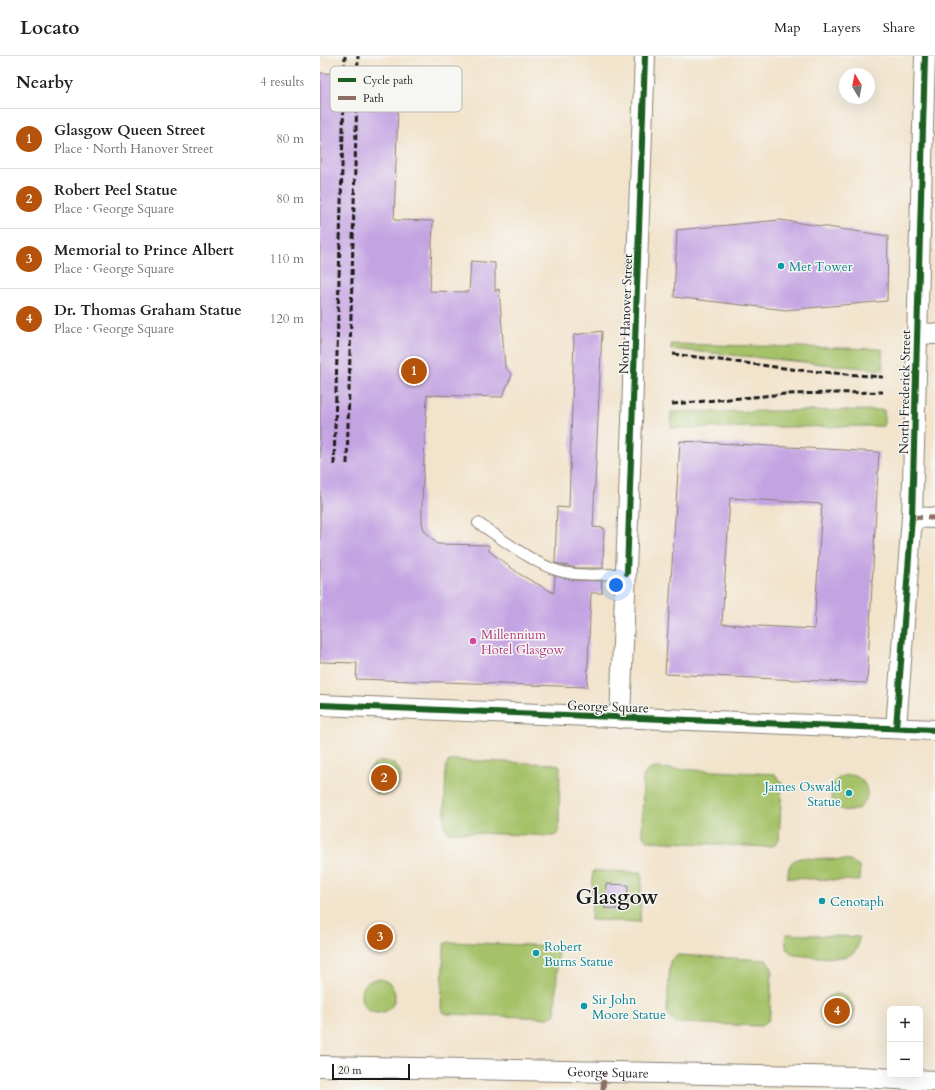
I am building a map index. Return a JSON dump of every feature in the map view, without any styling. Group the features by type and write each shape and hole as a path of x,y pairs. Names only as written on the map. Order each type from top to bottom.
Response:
{"street":[{"name":"North Hanover Street","path":"620,718 627,573 645,56"},
{"name":"North Frederick Street","path":"896,728 926,333 925,56"},
{"path":"912,517 935,518"},
{"name":"George Square","path":"320,705 935,730"},
{"name":"George Square","path":"320,1066 603,1082 898,1085 935,1081"}],"lane":[{"path":"478,523 547,567 577,574 627,573"}],"green space":[{"path":"671,344 882,349 883,370 671,349"},
{"path":"884,410 884,426 671,428 671,412"},
{"path":"453,760 554,764 560,766 559,830 557,835 448,832 444,825 446,767 448,762"},
{"path":"381,761 387,761 391,762 398,768 401,778 400,785 394,792 387,795 381,795 377,794 370,788 367,781 367,775 368,771 374,764"},
{"path":"654,768 775,774 782,784 779,839 775,845 768,847 648,841 643,837 642,830 643,777 647,771"},
{"path":"849,775 862,780 867,793 862,806 849,811 836,806 831,793 836,780"},
{"path":"800,858 850,860 859,866 860,881 788,878 788,871 791,863"},
{"path":"593,871 642,872 640,922 591,920"},
{"path":"786,934 859,937 857,949 852,954 840,957 824,958 794,955 786,946"},
{"path":"445,943 554,946 557,948 555,1014 549,1018 448,1014 443,1012 441,1007 444,946"},
{"path":"678,955 766,960 772,968 770,1014 768,1021 761,1026 678,1023 672,1020 667,1011 670,961"},
{"path":"381,979 388,981 393,986 395,996 393,1006 388,1011 375,1013 368,1011 363,1006 361,993 363,986 368,981"},
{"path":"834,994 840,994 844,995 851,1001 854,1011 853,1018 847,1025 840,1028 834,1028 830,1027 823,1021 820,1014 820,1008 821,1004 827,997"}],"building":[{"path":"320,73 330,73 330,112 398,112 394,220 433,221 430,291 469,292 471,261 495,263 495,291 499,289 505,367 512,375 502,397 427,395 422,501 422,523 424,530 437,544 489,545 489,551 521,575 554,593 555,576 575,580 602,581 602,593 591,593 587,687 356,679 357,663 320,662"},
{"name":"Met Tower","path":"780,220 888,236 887,301 786,310 674,297 677,230"},
{"path":"602,331 593,527 604,528 603,568 576,568 555,563 557,507 569,508 574,335"},
{"path":"680,441 879,452 867,683 665,674","holes":["730,498 822,504 814,629 722,624"]},
{"path":"606,884 628,885 627,910 604,908"}],"railway":[{"path":"345,56 345,66"},
{"path":"358,56 358,66"},
{"path":"334,465 343,112"},
{"path":"347,464 356,112"},
{"path":"673,354 799,370 883,377"},
{"path":"672,404 786,394 883,392"}],"marked path":[{"path":"912,517 935,518"},
{"path":"603,1090 604,1073"}],"cycle path":[{"path":"627,573 645,56"},
{"path":"896,728 912,517 925,56"},
{"path":"320,705 935,730"}],"place":[{"name":"Met Tower","path":"781,266"},
{"name":"Glasgow Queen Street","path":"414,371"},
{"name":"Millennium Hotel Glasgow","path":"473,641"},
{"name":"Robert Peel Statue","path":"384,778"},
{"name":"James Oswald Statue","path":"849,793"},
{"name":"Cenotaph","path":"822,901"},
{"name":"Memorial to Prince Albert","path":"380,937"},
{"name":"Robert Burns Statue","path":"536,953"},
{"name":"Sir John Moore Statue","path":"584,1006"},
{"name":"Dr. Thomas Graham Statue","path":"837,1011"}],"district":[{"name":"Glasgow","path":"617,897"}]}
